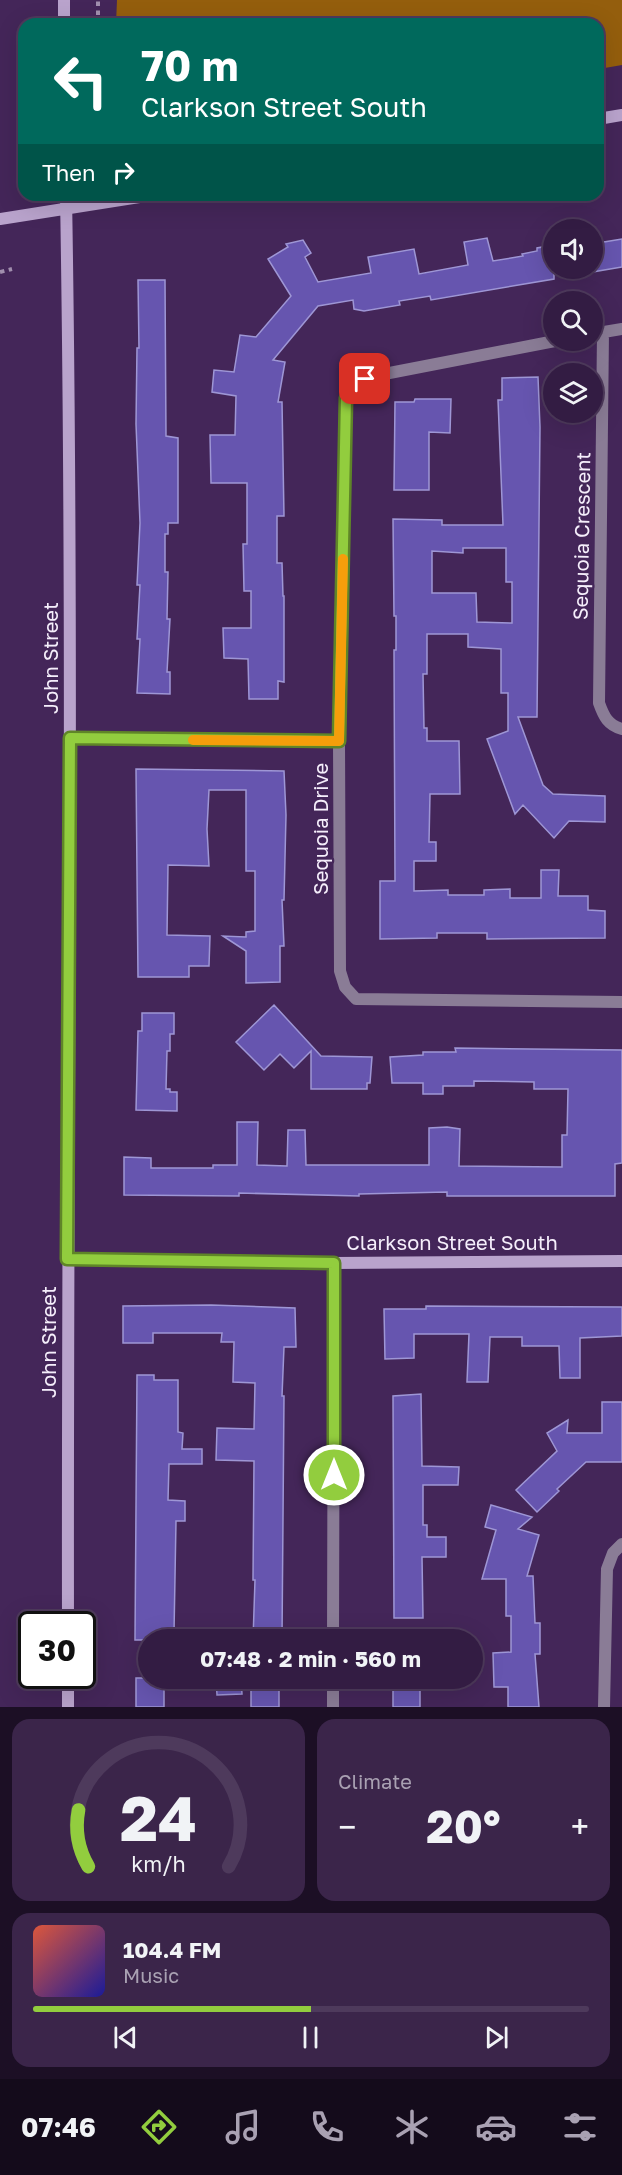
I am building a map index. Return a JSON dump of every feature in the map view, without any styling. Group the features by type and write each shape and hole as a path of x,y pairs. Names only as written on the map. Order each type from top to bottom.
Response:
{"main road":[{"path":"64,0 64,18"},
{"path":"604,118 622,115"},
{"name":"John Street","path":"66,201 70,738 68,1611"},
{"path":"0,219 113,201"},
{"name":"Clarkson Street South","path":"67,1259 334,1263 622,1260"},
{"path":"68,1689 68,1707"}],"street":[{"path":"603,332 622,329"},
{"name":"Sequoia Drive","path":"543,343 374,376 357,384 346,398 339,741 340,971 345,987 356,999 622,1002"},
{"name":"Sequoia Crescent","path":"598,351 599,704 604,717 612,726 622,729"},
{"path":"70,738 339,741"},
{"path":"333,1629 334,1263"},
{"path":"604,1707 607,1569 613,1553 622,1544"},
{"path":"333,1689 333,1707"}],"path":[{"path":"98,0 98,18"},
{"path":"0,272 12,269"}],"shaded area":[{"path":"117,0 622,0 622,65 604,68 604,18 116,18"}],"building":[{"path":"487,238 493,261 523,256 522,254 537,251 537,248 543,247 543,279 554,279 431,300 430,296 399,301 400,305 364,311 354,309 353,300 318,306 273,360 285,362 278,402 282,402 284,516 277,516 277,563 282,563 284,596 284,682 278,681 278,699 249,699 248,659 224,658 223,628 251,628 251,591 244,591 243,544 247,544 247,483 211,483 210,435 235,435 236,396 212,392 214,370 234,372 240,335 256,337 291,296 268,259 288,247 286,244 303,240 311,253 305,257 318,282 371,273 368,257 414,249 419,274 468,265 464,242"},
{"path":"622,239 622,267 603,270 603,242"},
{"path":"138,280 165,280 166,436 178,438 178,523 168,523 168,534 165,534 165,572 168,572 167,619 170,619 167,672 170,672 170,694 137,693 140,639 137,639 140,585 137,585 140,523 136,424 137,348 139,348"},
{"path":"538,377 540,427 537,717 518,717 543,785 553,794 605,796 605,822 569,821 554,838 523,805 515,814 487,739 508,731 508,693 501,693 501,649 468,647 468,634 427,634 427,674 423,674 424,728 427,728 427,741 459,741 460,794 430,794 429,842 436,842 436,861 414,861 414,891 448,890 448,895 484,895 484,890 510,889 510,898 541,898 541,870 559,870 558,896 588,896 588,910 605,911 605,938 487,939 487,933 437,933 437,938 380,939 380,881 395,881 394,650 396,650 396,616 394,616 393,519 442,520 442,525 503,525 498,400 502,400 502,378","holes":["463,548 506,548 506,582 512,582 512,623 477,622 476,593 432,593 432,551 463,553"]},
{"path":"415,399 451,399 450,433 429,432 429,490 394,490 395,402 414,402"},
{"path":"136,769 284,771 286,815 284,900 282,900 284,946 280,946 280,982 246,983 246,951 223,936 246,937 246,932 255,931 255,871 246,871 246,790 209,790 207,829 209,866 168,865 167,935 210,936 209,966 189,966 189,977 138,977"},
{"path":"274,1005 321,1056 372,1057 370,1083 367,1083 367,1089 311,1089 311,1051 294,1068 280,1054 264,1070 236,1042"},
{"path":"142,1013 174,1013 174,1034 170,1034 170,1051 167,1051 166,1089 170,1089 170,1092 177,1092 177,1111 136,1110 138,1031 142,1031"},
{"path":"455,1048 622,1050 622,1163 615,1164 615,1196 447,1196 447,1192 359,1194 359,1196 239,1193 239,1196 124,1195 124,1157 151,1158 151,1168 213,1168 213,1165 237,1165 237,1122 258,1122 257,1165 287,1166 288,1130 305,1130 306,1165 429,1165 429,1128 447,1127 460,1129 459,1166 562,1167 562,1135 567,1135 568,1089 534,1089 534,1082 474,1081 474,1086 443,1086 443,1094 423,1094 423,1083 392,1083 390,1057 423,1055 423,1052 456,1052"},
{"path":"211,1305 295,1308 296,1347 284,1347 282,1396 284,1396 282,1629 253,1629 254,1461 216,1460 217,1428 254,1429 255,1383 233,1382 234,1342 221,1342 222,1333 153,1333 153,1343 123,1343 123,1306"},
{"path":"426,1306 622,1307 622,1336 580,1338 580,1378 560,1378 559,1346 522,1346 522,1337 490,1337 488,1382 467,1382 469,1334 414,1334 414,1358 385,1359 384,1309 426,1309"},
{"path":"137,1375 154,1375 154,1380 178,1380 178,1432 183,1433 182,1449 202,1449 202,1464 169,1464 168,1500 185,1501 185,1521 176,1521 174,1629 138,1629 138,1640 135,1640"},
{"path":"421,1394 422,1466 459,1467 458,1485 423,1485 423,1525 427,1525 427,1537 446,1537 446,1557 422,1557 423,1618 394,1618 393,1396"},
{"path":"602,1402 622,1402 622,1462 586,1462 557,1489 559,1491 537,1512 516,1490 557,1451 547,1433 568,1420 567,1433 602,1433"},
{"path":"491,1505 532,1517 518,1529 539,1535 527,1576 533,1576 535,1623 540,1623 540,1654 535,1654 539,1707 508,1707 508,1687 494,1687 493,1653 511,1652 511,1616 506,1616 506,1579 482,1579 496,1530 485,1527"},
{"path":"136,1678 138,1678 138,1689 164,1689 164,1707 136,1707"},
{"path":"217,1689 242,1689 242,1694 217,1695"},
{"path":"251,1689 279,1689 279,1707 251,1707"},
{"path":"393,1689 420,1689 420,1707 393,1707"}],"slow traffic":[{"path":"193,740 339,741 343,559"}],"route":[{"path":"334,1475 334,1263 67,1259 70,738 339,741 346,398 357,384 365,379"}]}
